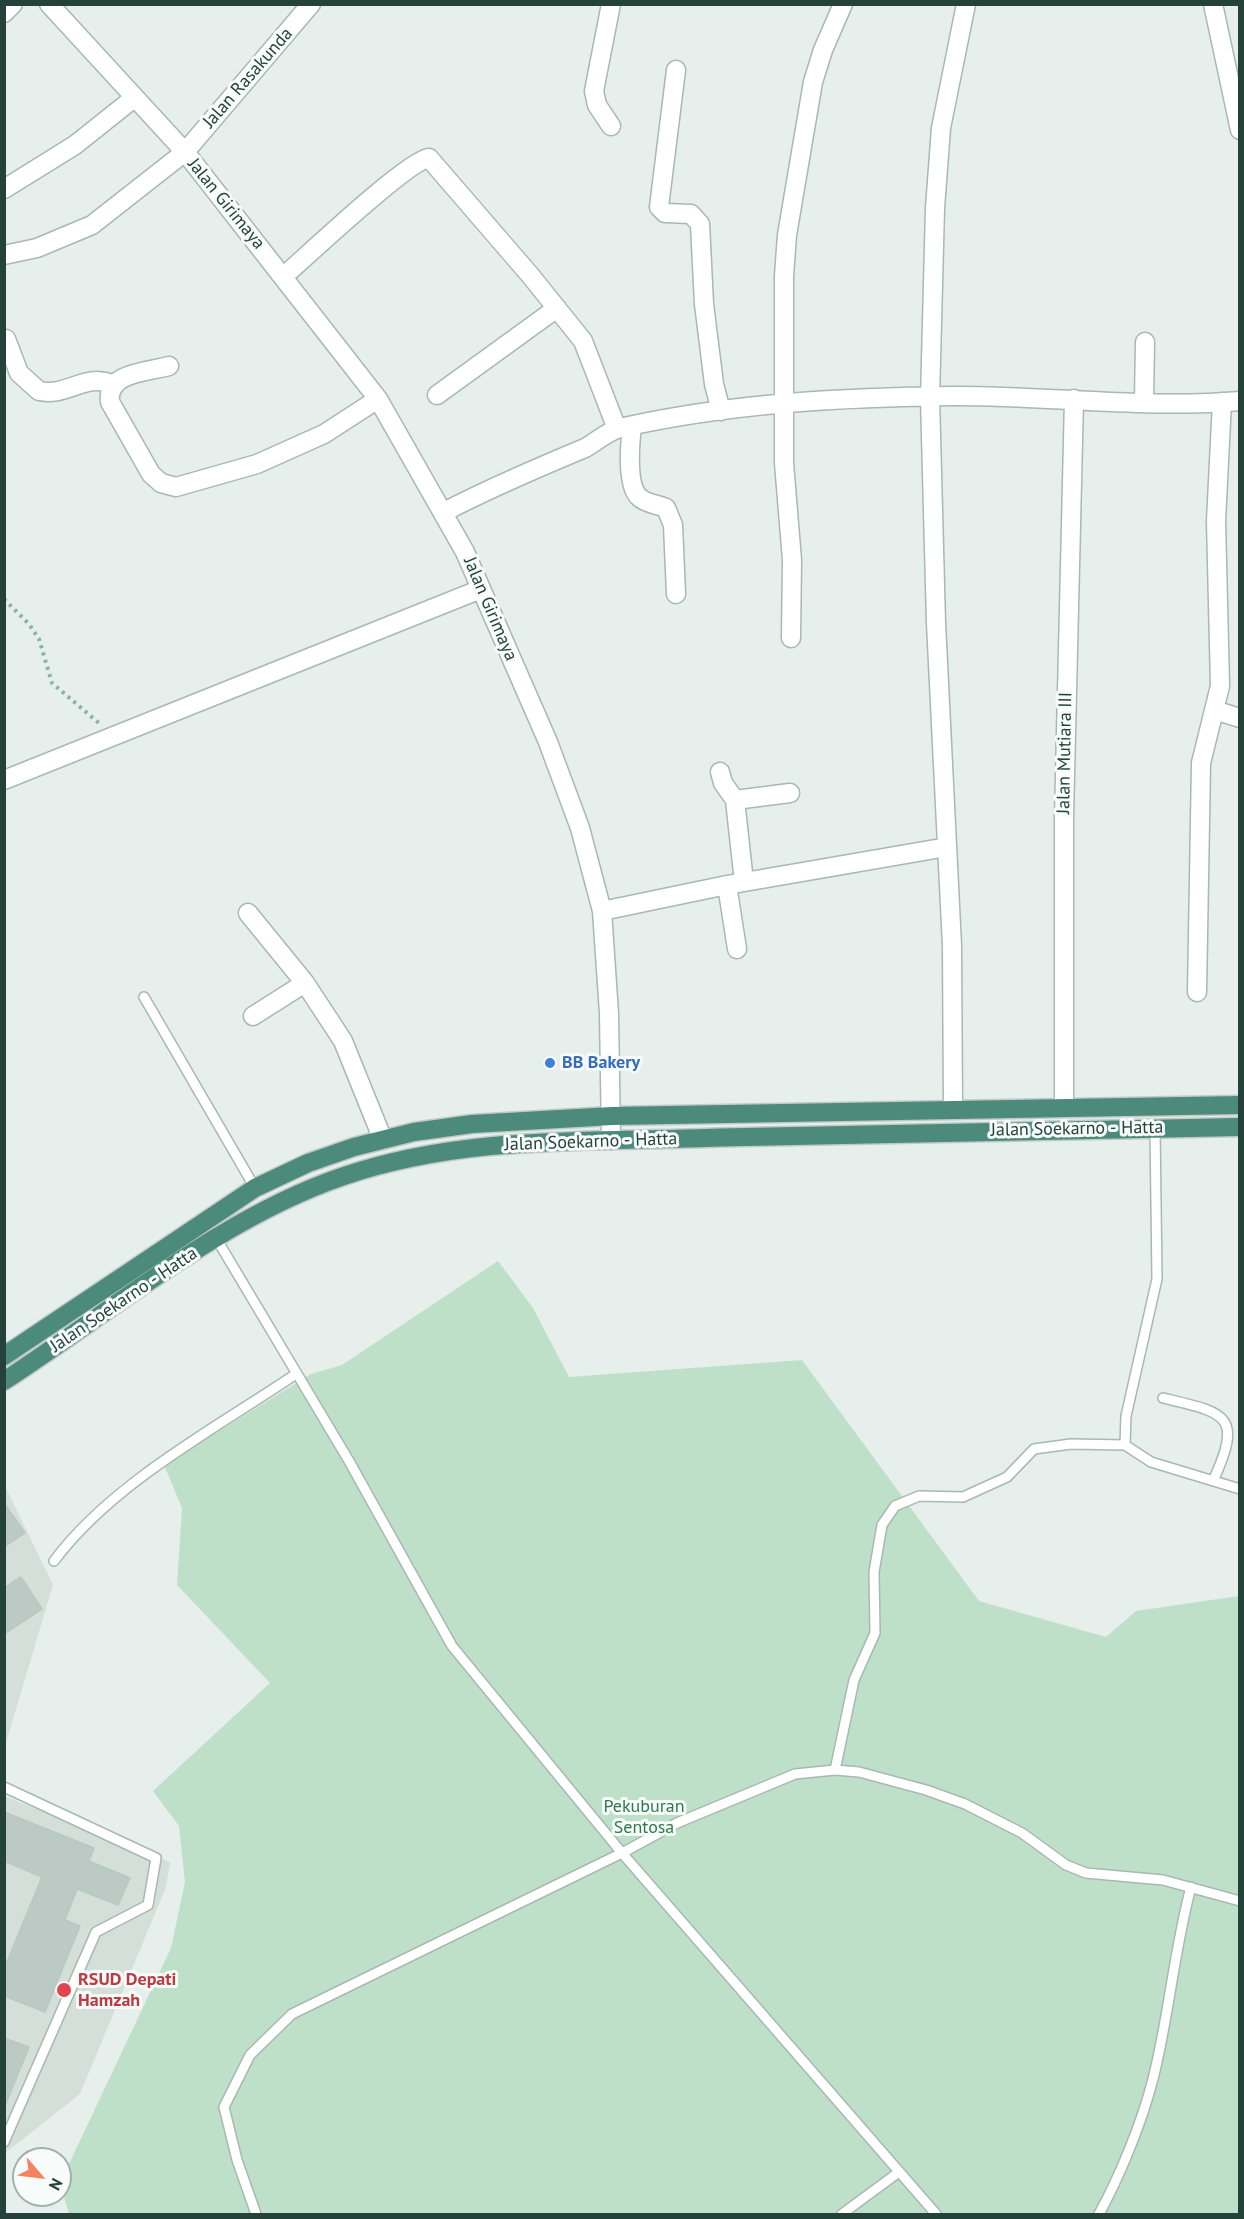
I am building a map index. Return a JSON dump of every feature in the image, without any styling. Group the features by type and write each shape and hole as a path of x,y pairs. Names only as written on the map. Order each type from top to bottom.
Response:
{"highway":[{"name":"Jalan Soekarno - Hatta","path":"4,1356 255,1188 308,1163 382,1140 472,1124 612,1116 953,1108 1239,1105"},
{"name":"Jalan Soekarno - Hatta","path":"4,1380 216,1238 279,1202 342,1177 423,1154 468,1147 611,1140 961,1130 1239,1127"}],"street":[{"path":"4,13 13,4"},
{"name":"Jalan Girimaya","path":"49,4 184,152 284,276 378,399 444,512 481,589 552,753 580,828 603,911 612,1116 611,1140"},
{"name":"Jalan Rasakunda","path":"4,255 56,241 92,225 184,152 311,4"},
{"path":"611,4 594,91 597,105 612,126"},
{"path":"791,638 793,594 784,463 784,276 787,236 813,82 823,50 843,4"},
{"path":"953,1108 952,946 936,623 930,398 935,208 941,128 966,4"},
{"path":"1213,4 1232,59 1239,125"},
{"path":"676,70 659,207 665,213 683,212 695,216 700,224 704,304 714,384 721,411"},
{"path":"4,189 75,145 134,98"},
{"path":"284,276 395,179 418,162 429,158 583,341 624,428 636,494 647,502 666,508 673,525 676,594"},
{"path":"437,395 557,308"},
{"path":"6,339 19,374 39,391 61,391 94,380 112,384 120,379 169,366"},
{"path":"1144,401 1145,342"},
{"path":"112,384 110,402 151,474 161,483 176,488 257,464 324,434 378,399"},
{"path":"444,512 624,428 721,411 785,403 930,398 1231,401 1216,521 1220,686 1201,763 1197,992"},
{"name":"Jalan Mutiara III","path":"1064,1107 1064,817 1074,399"},
{"path":"4,780 481,589"},
{"path":"1214,710 1239,718"},
{"path":"720,772 723,783 735,800 737,949"},
{"path":"735,800 790,793"},
{"path":"603,911 736,883 947,847"},
{"path":"248,913 305,983 343,1041 382,1140"},
{"path":"253,1016 305,983"}],"lane":[{"path":"144,997 255,1188"},
{"path":"1125,1445 1125,1416 1157,1279 1155,1128"},
{"path":"216,1238 349,1461 452,1646 622,1853 936,2214"},
{"path":"54,1561 98,1513 142,1475 296,1374"},
{"path":"1164,1398 1209,1409 1222,1417 1228,1425 1230,1443 1213,1481"},
{"path":"835,1770 854,1680 875,1633 874,1572 882,1525 895,1506 919,1496 963,1497 1007,1477 1034,1449 1071,1444 1125,1445 1151,1462 1239,1489"},
{"path":"256,2214 237,2160 224,2107 250,2055 292,2014 622,1853 677,1823 795,1774 835,1770 859,1772 926,1790 965,1804 1022,1833 1066,1865 1086,1873 1163,1880 1239,1901"},
{"path":"4,1787 156,1858 148,1905 96,1932 4,2142"},
{"path":"1099,2214 1115,2185 1153,2080 1177,1941 1191,1887"},
{"path":"842,2214 899,2172"}],"path":[{"path":"4,599 29,624 39,639 52,682 114,735"}],"shaded area":[{"path":"5,1486 53,1585 5,1746"},
{"name":"RSUD Depati Hamzah","path":"4,1796 170,1862 166,1887 80,2094 5,2153"}],"green space":[{"name":"Pekuburan Sentosa","path":"498,1261 533,1308 569,1377 802,1360 979,1601 1106,1637 1136,1611 1239,1596 1239,2214 69,2214 67,2207 72,2207 72,2158 171,1948 185,1882 179,1826 153,1791 270,1683 177,1585 182,1508 164,1465 311,1374 342,1365"}],"building":[{"path":"4,1503 25,1533 4,1547"},
{"path":"21,1577 42,1609 4,1634 4,1588"},
{"path":"4,1812 94,1848 89,1861 130,1878 118,1905 77,1889 65,1920 80,1926 45,2012 4,1996 4,1969 42,1877 4,1861"},
{"path":"4,2038 29,2047 5,2106 4,2106"}],"place":[{"name":"BB Bakery","path":"550,1063"},
{"name":"RSUD Depati Hamzah","path":"64,1990"}]}
